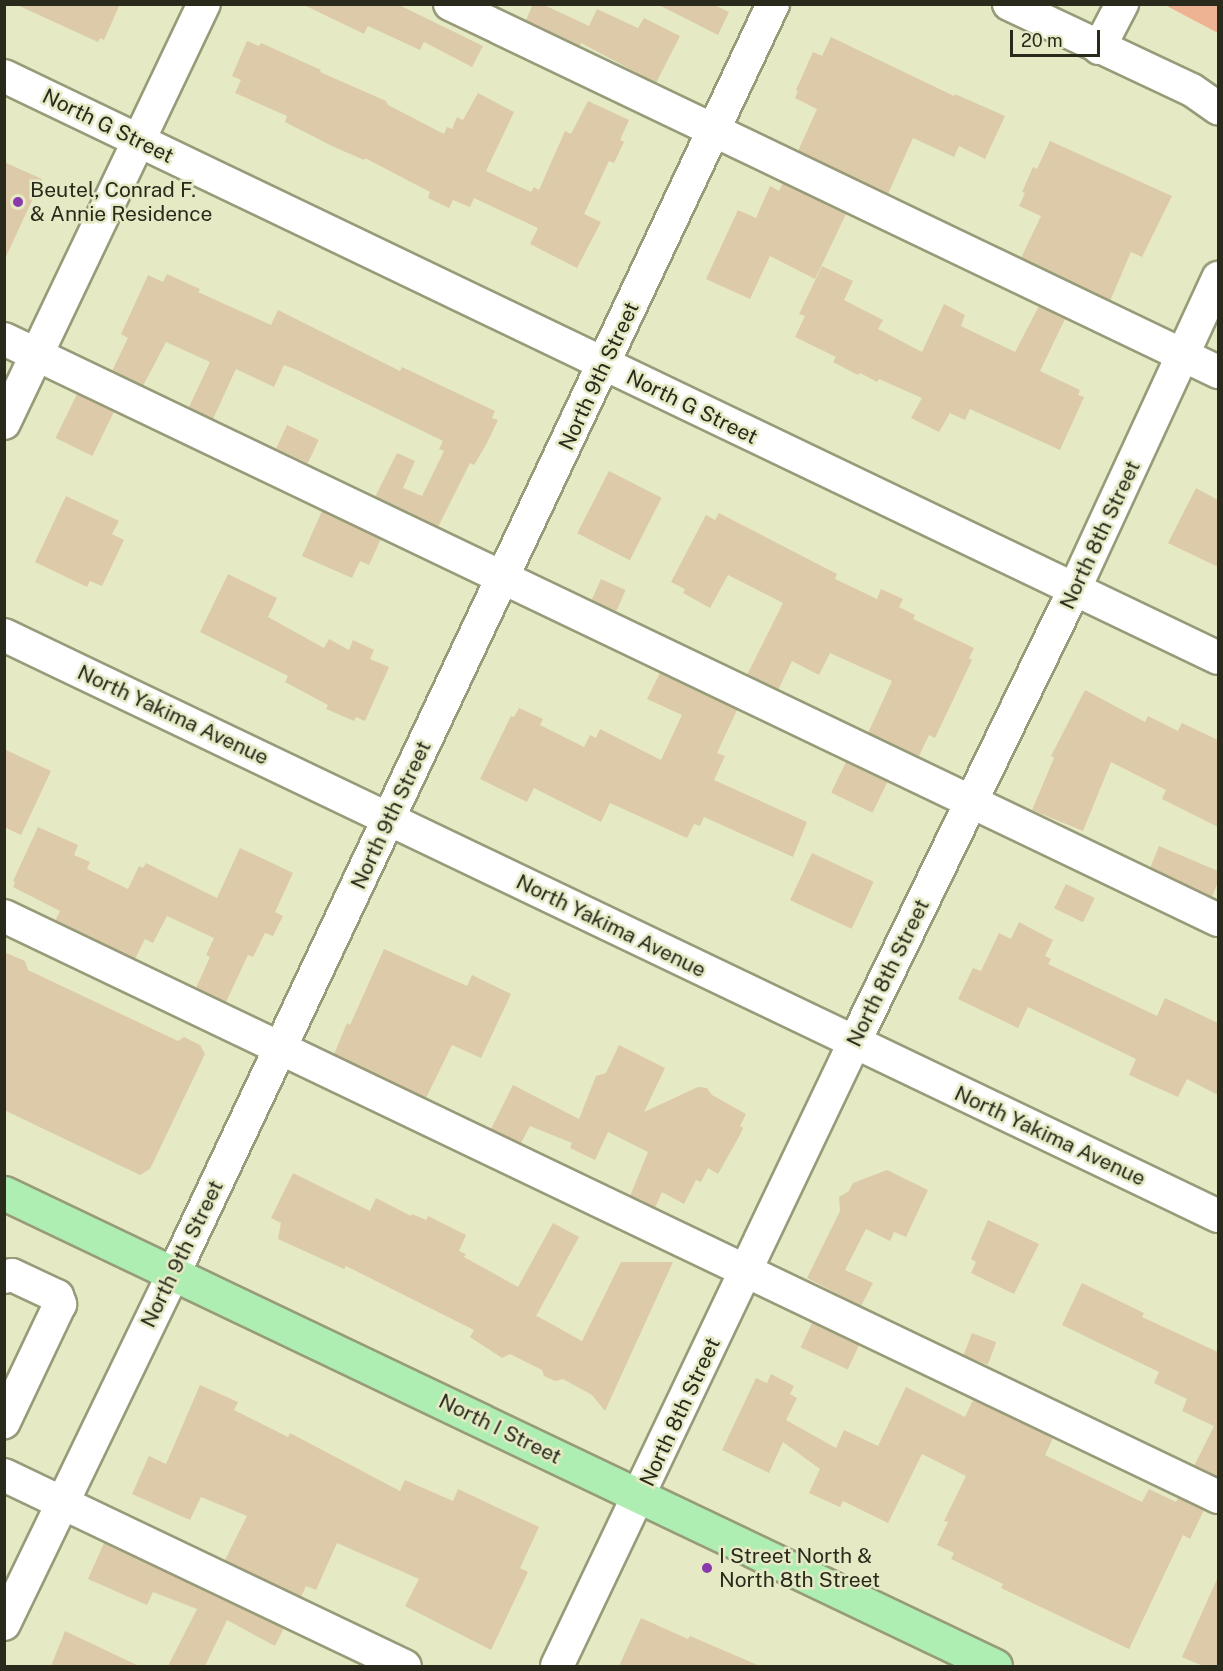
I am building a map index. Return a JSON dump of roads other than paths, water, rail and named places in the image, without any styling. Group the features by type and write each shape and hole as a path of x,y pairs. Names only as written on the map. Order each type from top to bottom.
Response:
{"main road":[{"name":"North I Street","path":"4,1193 995,1666"}],"street":[{"path":"4,423 204,4"},
{"path":"450,4 1218,372"},
{"name":"North 9th Street","path":"4,1624 174,1273 773,4"},
{"path":"1009,4 1192,90 1218,108"},
{"path":"1099,48 1122,4"},
{"name":"North G Street","path":"4,76 1218,658"},
{"name":"North 8th Street","path":"557,1666 854,1043 1074,590 1184,356 1218,278"},
{"path":"4,339 1218,920"},
{"name":"North Yakima Avenue","path":"4,635 1218,1216"},
{"path":"4,916 1218,1497"},
{"path":"4,1277 12,1275 57,1296 60,1304 4,1422"},
{"path":"4,1475 405,1666"}],"place":[{"name":"Beutel, Conrad F. & Annie Residence","path":"18,202"},
{"name":"I Street North & North 8th Street","path":"707,1568"}]}
